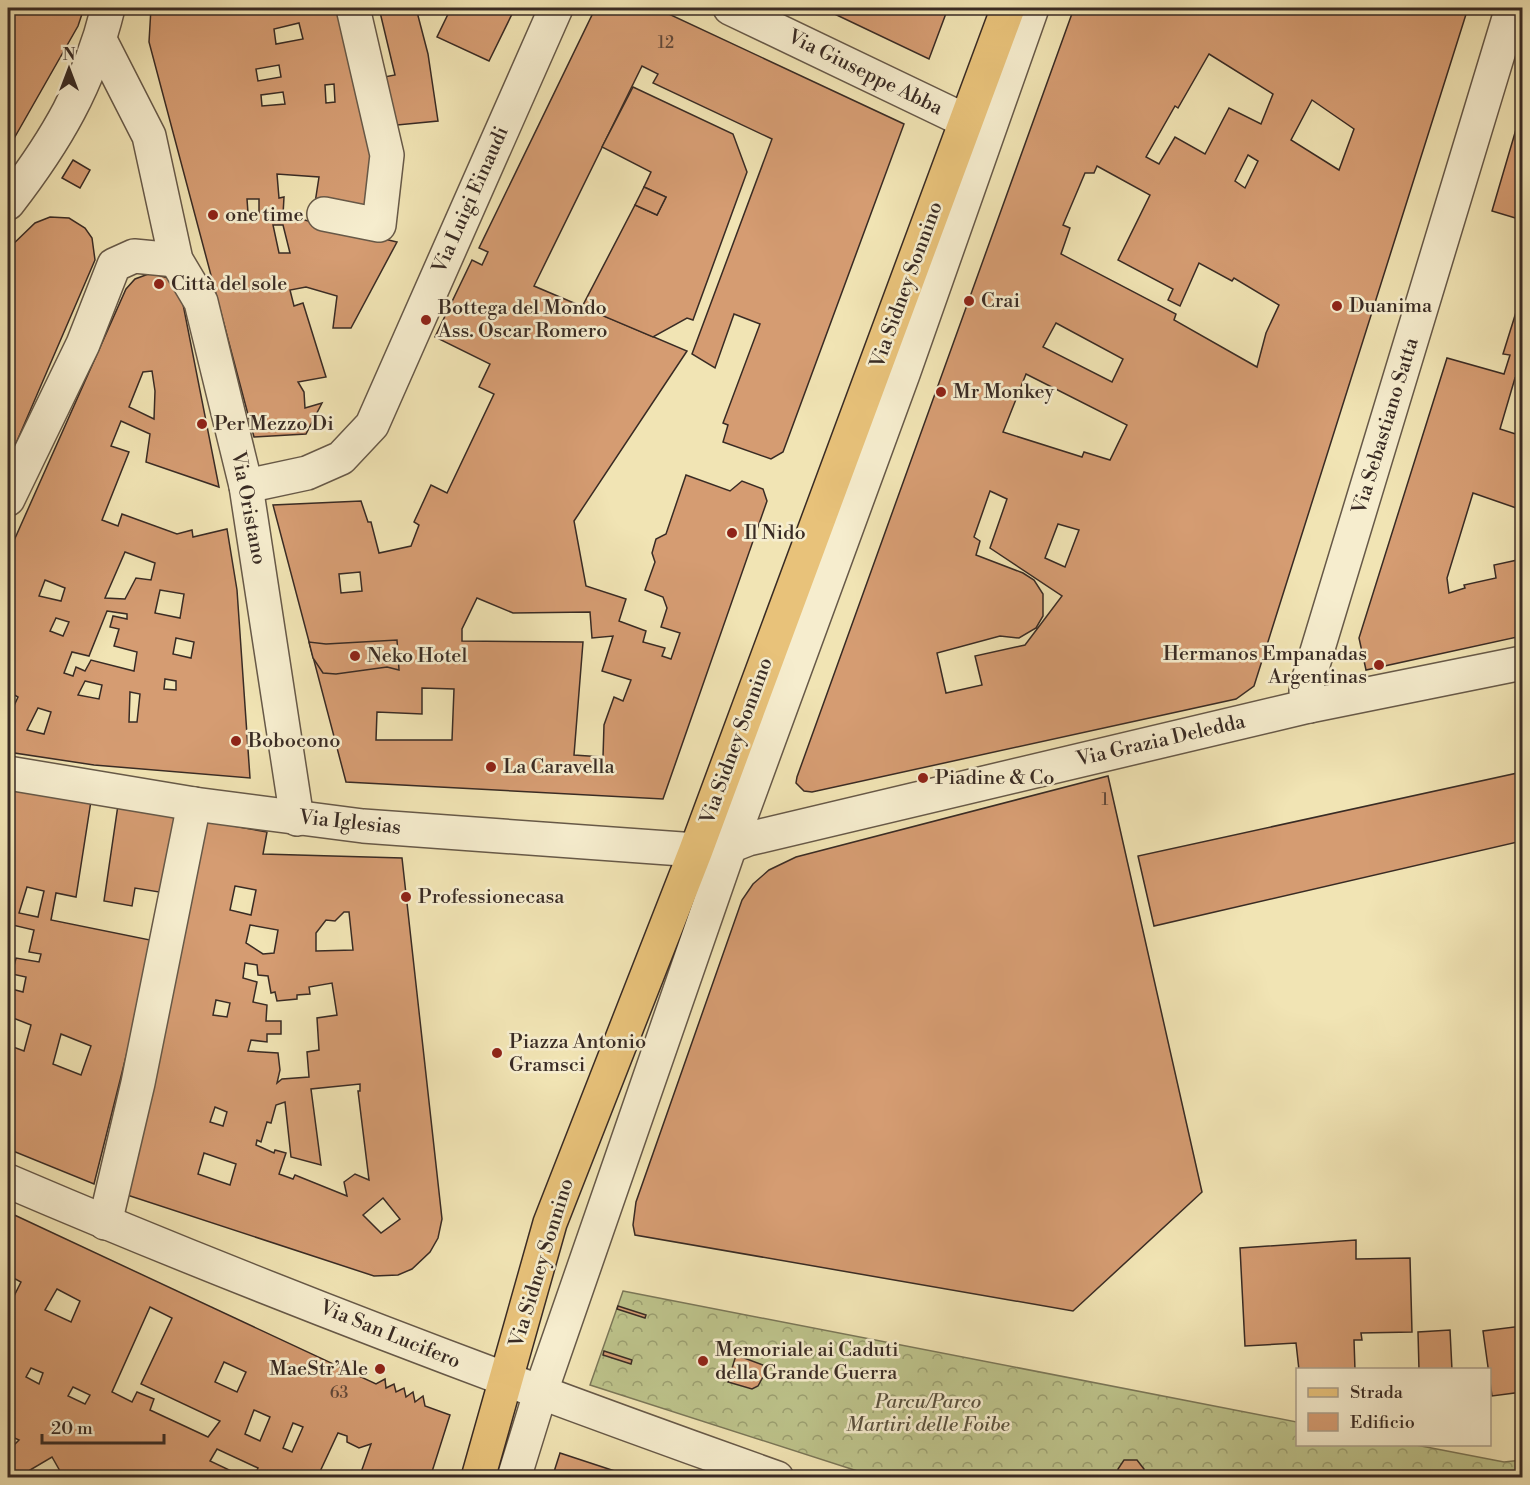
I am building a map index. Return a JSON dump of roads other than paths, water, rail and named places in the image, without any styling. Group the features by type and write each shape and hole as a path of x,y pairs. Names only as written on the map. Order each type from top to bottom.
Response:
{"main road":[{"name":"Via Sidney Sonnino","path":"478,1478 550,1223 696,850 968,122 1008,8"}],"street":[{"path":"8,203 35,168 71,112 100,40 108,8"},
{"path":"324,214 379,225 387,155 353,8"},
{"name":"Via Luigi Einaudi","path":"246,486 307,473 341,458 372,425 556,8"},
{"name":"Via Giuseppe Abba","path":"730,8 968,122"},
{"path":"514,1478 540,1394 730,846 903,374 1032,8"},
{"name":"Via Sebastiano Satta","path":"1309,706 1307,684 1512,8"},
{"name":"Via Oristano","path":"100,40 149,136 176,261 201,302 246,486 297,819"},
{"path":"8,499 83,344 114,265 134,256 176,261"},
{"name":"Via Grazia Deledda","path":"696,850 730,846 748,839 1309,706 1522,663"},
{"name":"Via Iglesias","path":"8,773 297,819 363,826 696,850"},
{"path":"105,1223 138,1083 194,804"},
{"name":"Via San Lucifero","path":"8,1181 105,1223 540,1394 777,1478"}],"place":[{"name":"one time","path":"213,215"},
{"name":"Città del sole","path":"159,284"},
{"name":"Crai","path":"969,301"},
{"name":"Duanima","path":"1337,306"},
{"name":"Bottega del Mondo Ass. Oscar Romero","path":"426,320"},
{"name":"Mr Monkey","path":"941,392"},
{"name":"Per Mezzo Di","path":"202,424"},
{"name":"Il Nido","path":"732,533"},
{"name":"Neko Hotel","path":"355,656"},
{"name":"Hermanos Empanadas Argentinas","path":"1379,665"},
{"name":"Bobocono","path":"236,741"},
{"name":"La Caravella","path":"491,767"},
{"name":"Piadine & Co","path":"923,778"},
{"name":"Professionecasa","path":"406,897"},
{"name":"Piazza Antonio Gramsci","path":"497,1053"},
{"name":"Memoriale ai Caduti della Grande Guerra","path":"703,1361"},
{"name":"MaeStr’Ale","path":"380,1369"}],"park label":[{"name":"Parcu/Parco Martiri delle Foibe","path":"928,1414"}]}
